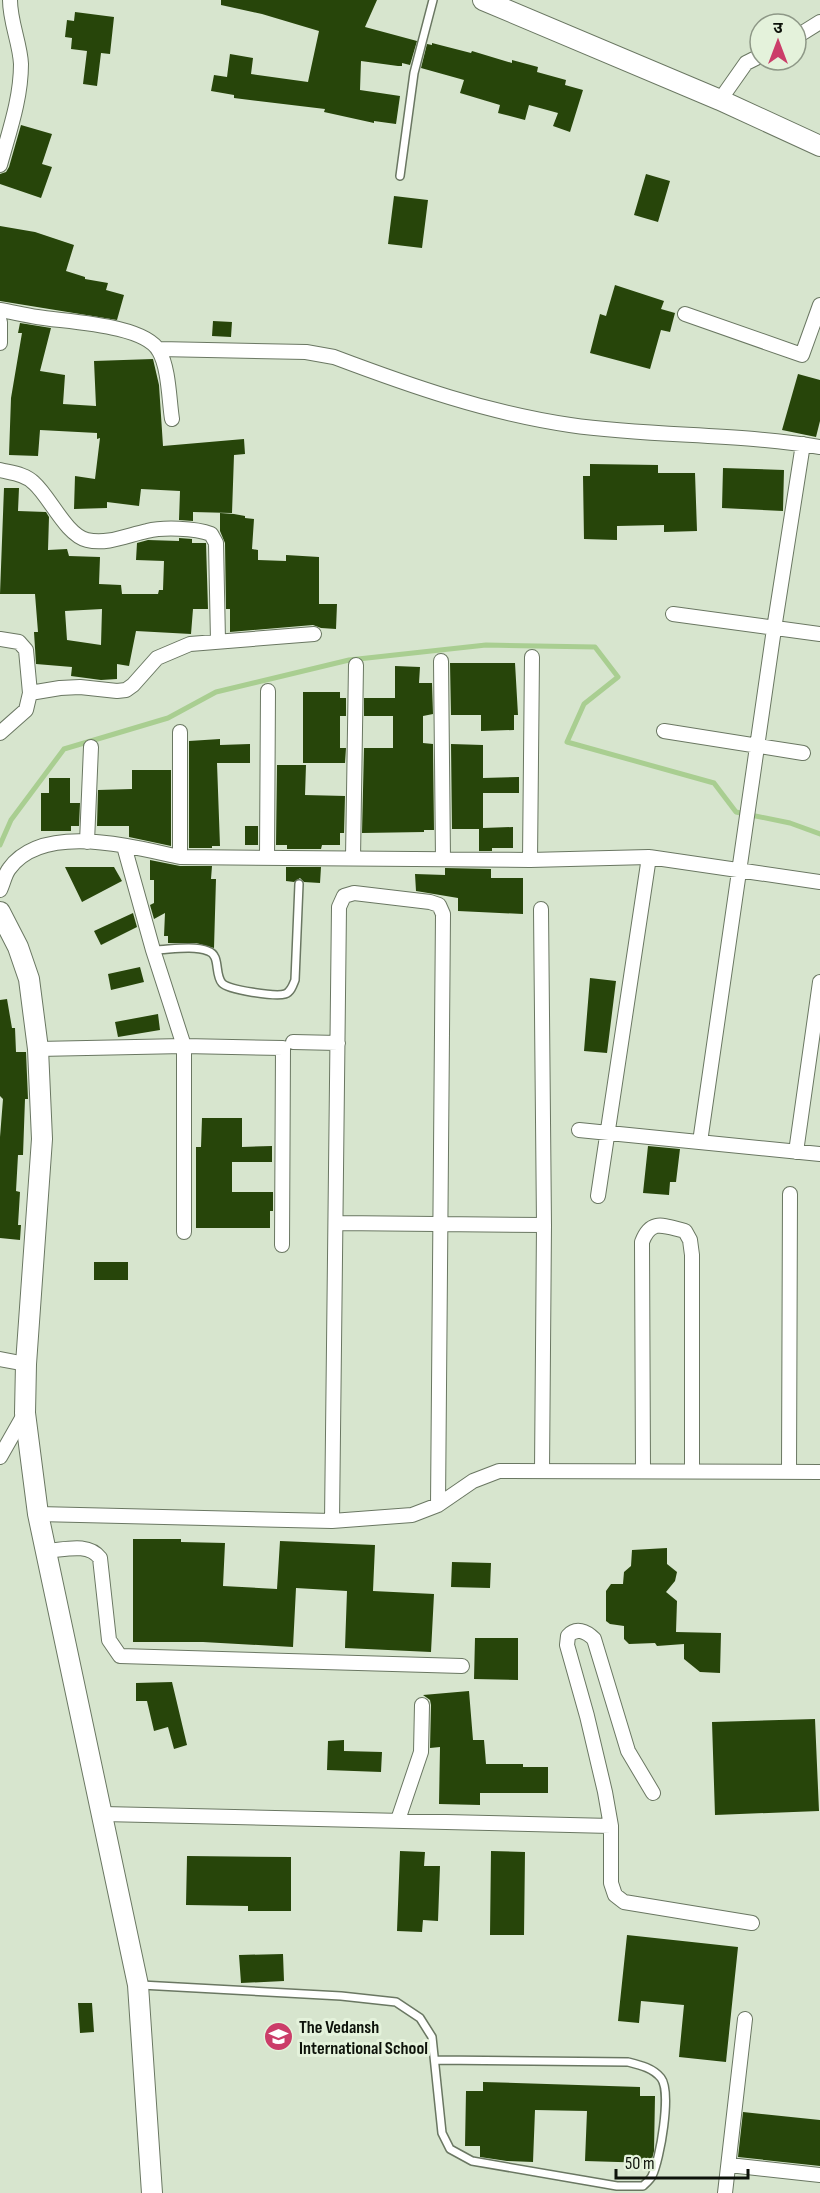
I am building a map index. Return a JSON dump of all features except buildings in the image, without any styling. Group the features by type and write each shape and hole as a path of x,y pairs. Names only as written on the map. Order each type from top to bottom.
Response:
{"street":[{"path":"0,165 19,99 21,62 10,12 10,0"},
{"path":"483,0 720,100 820,146"},
{"path":"720,100 748,62"},
{"path":"686,314 801,355 820,305"},
{"path":"0,310 120,329 138,334 159,350 164,364 172,419"},
{"path":"0,322 0,343"},
{"path":"159,350 306,352 334,357 501,413 613,430 751,438 820,447"},
{"path":"700,1142 803,444"},
{"path":"0,470 16,473 34,483 69,527 86,540 122,538 161,528 211,534 216,543 218,641"},
{"path":"673,614 820,634"},
{"path":"30,693 80,687 126,690 157,658 190,644 314,634"},
{"path":"0,639 19,642 26,650 30,693 26,710 0,733"},
{"path":"530,860 532,657"},
{"path":"441,661 443,859"},
{"path":"352,858 356,664"},
{"path":"267,857 268,691"},
{"path":"664,731 803,753"},
{"path":"180,732 180,857"},
{"path":"87,842 92,747"},
{"path":"0,890 8,869 28,850 54,842 87,842 124,846 180,857 530,860 649,857 820,882"},
{"path":"124,846 153,950 184,1046 184,1232"},
{"path":"598,1196 649,857"},
{"path":"332,1521 339,907 344,896 354,892 430,902 439,905 443,914 438,1505"},
{"path":"541,909 544,1225 542,1471"},
{"path":"0,912 18,947 28,979 38,1049 42,1139 26,1364 25,1413 38,1514 138,1984 152,2193"},
{"path":"796,1152 820,982"},
{"path":"293,1042 338,1043"},
{"path":"38,1049 184,1046 283,1048 282,1245"},
{"path":"579,1130 820,1154"},
{"path":"789,1472 790,1194"},
{"path":"337,1223 544,1225"},
{"path":"644,1471 642,1242 647,1229 653,1226 665,1226 685,1231 690,1240 692,1255 692,1471"},
{"path":"0,1359 26,1364"},
{"path":"0,1457 25,1413"},
{"path":"38,1514 332,1521 412,1515 438,1505 473,1481 500,1471 820,1472"},
{"path":"46,1551 87,1548 95,1551 100,1557 109,1640 120,1656 462,1666"},
{"path":"653,1793 628,1751 594,1639 588,1633 572,1632 568,1636 567,1645 587,1716 611,1826 611,1882 615,1895 624,1902 752,1923"},
{"path":"398,1820 421,1752 422,1705"},
{"path":"103,1814 611,1826"},
{"path":"725,2193 745,2019"},
{"path":"729,2165 820,2175"}],"lane":[{"path":"400,176 414,73 433,0"},
{"path":"153,950 199,949 210,951 215,956 218,977 224,985 233,989 283,994 291,990 295,980 299,884"},
{"path":"138,1984 341,1996 396,2002 420,2018 432,2037 442,2133 450,2149 472,2161 617,2186 643,2186 652,2179 659,2154 666,2093 663,2080 654,2071 628,2062 435,2060"}],"waterway":[{"path":"0,845 11,820 64,749 168,718 216,692 349,660 486,645 595,647 618,677 584,704 567,742 714,783 736,812 790,823 820,834"}],"place":[{"name":"The Vedansh International School","path":"278,2037"}]}
